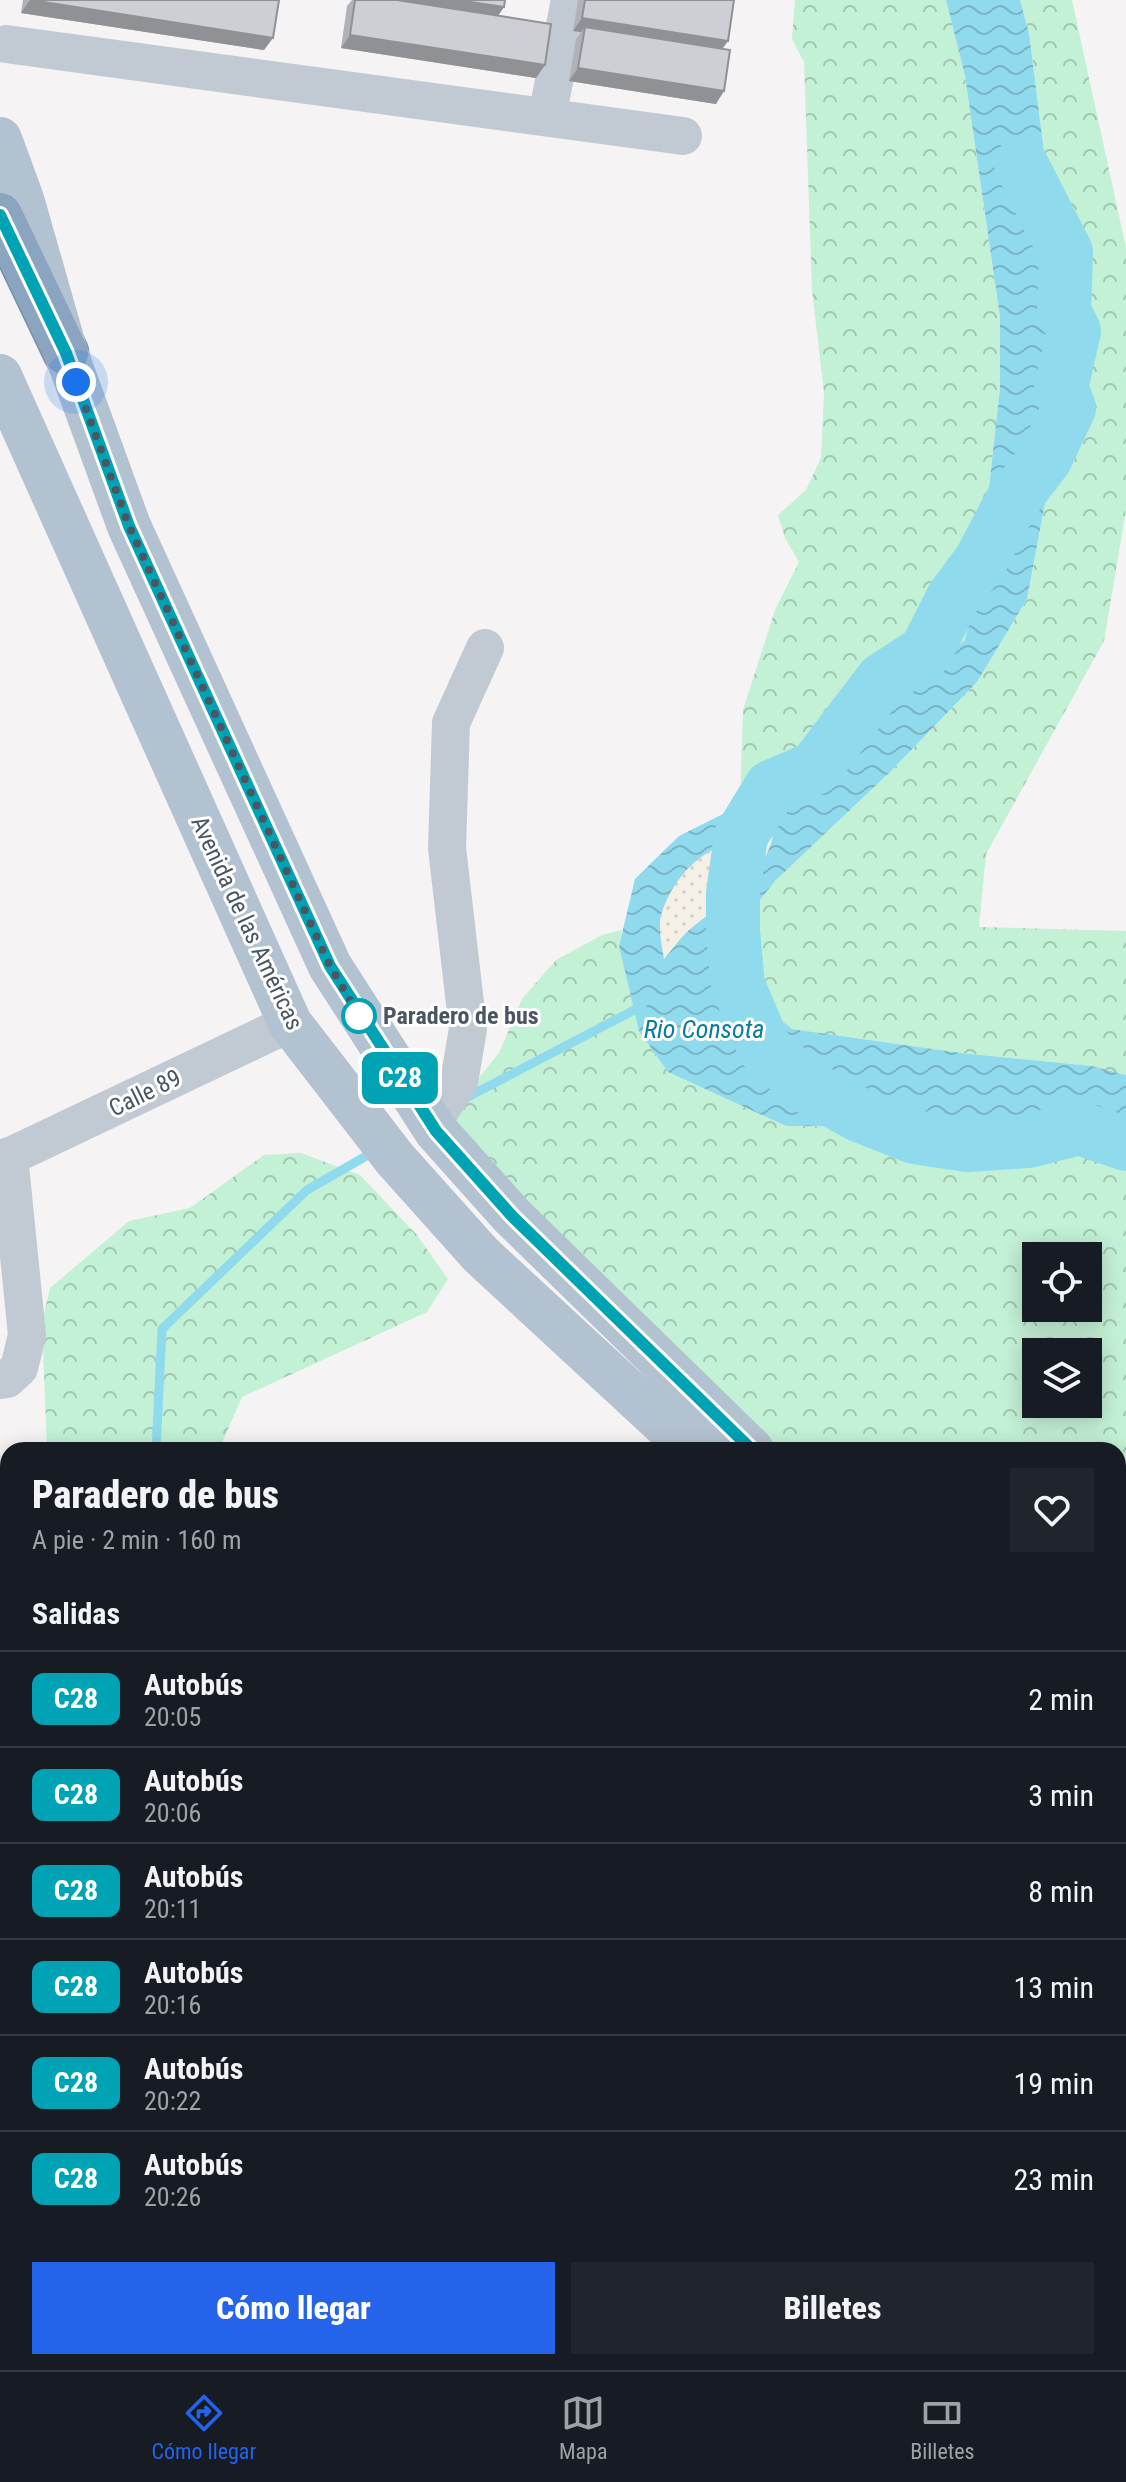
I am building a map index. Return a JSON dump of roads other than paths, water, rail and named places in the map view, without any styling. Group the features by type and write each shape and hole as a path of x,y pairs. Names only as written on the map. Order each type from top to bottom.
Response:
{"highway":[{"path":"0,215 66,353"}],"main road":[{"path":"0,139 22,199 66,353 129,526 330,966 431,1124 512,1216 743,1442"},
{"name":"Avenida de las Américas","path":"0,376 290,1023 395,1159 481,1255 683,1442"}],"street":[{"path":"547,117 570,0"},
{"path":"6,44 683,136"},
{"path":"431,1124 459,1082 468,1029 447,848 451,723 485,648"},
{"name":"Calle 89","path":"5,1159 290,1023"},
{"path":"0,1380 7,1379 19,1368 27,1335 5,1159"}],"water":[{"name":"Rio Consota","path":"946,0 1020,0 1029,33 1064,311 1061,389 1048,487 1027,599 977,682 889,773 775,881 734,932 738,985 792,1029 961,1053 1092,1066 1126,1075 1126,1142 1079,1128 786,1126 668,1072 639,1031 619,946 635,879 679,836 815,768 965,640 981,560 1000,388 1000,317 965,76","holes":["773,835 769,850 740,888 689,930 664,959 661,915 668,897 689,867 718,846 735,840"]}],"waterway":[{"path":"1021,164 1066,252 1064,311 1074,331 1061,388 1069,408 1045,459 1011,503 981,560 953,598 926,651 882,680 815,768 771,787 741,836 733,893 738,985 765,1049 808,1087 861,1116 914,1137 968,1145 1028,1141 1079,1128 1126,1144"},
{"path":"464,1099 642,1006"},
{"path":"156,1442 162,1329 307,1190 375,1151"}],"place":[{"name":"Paradero de bus","path":"359,1016"}]}
